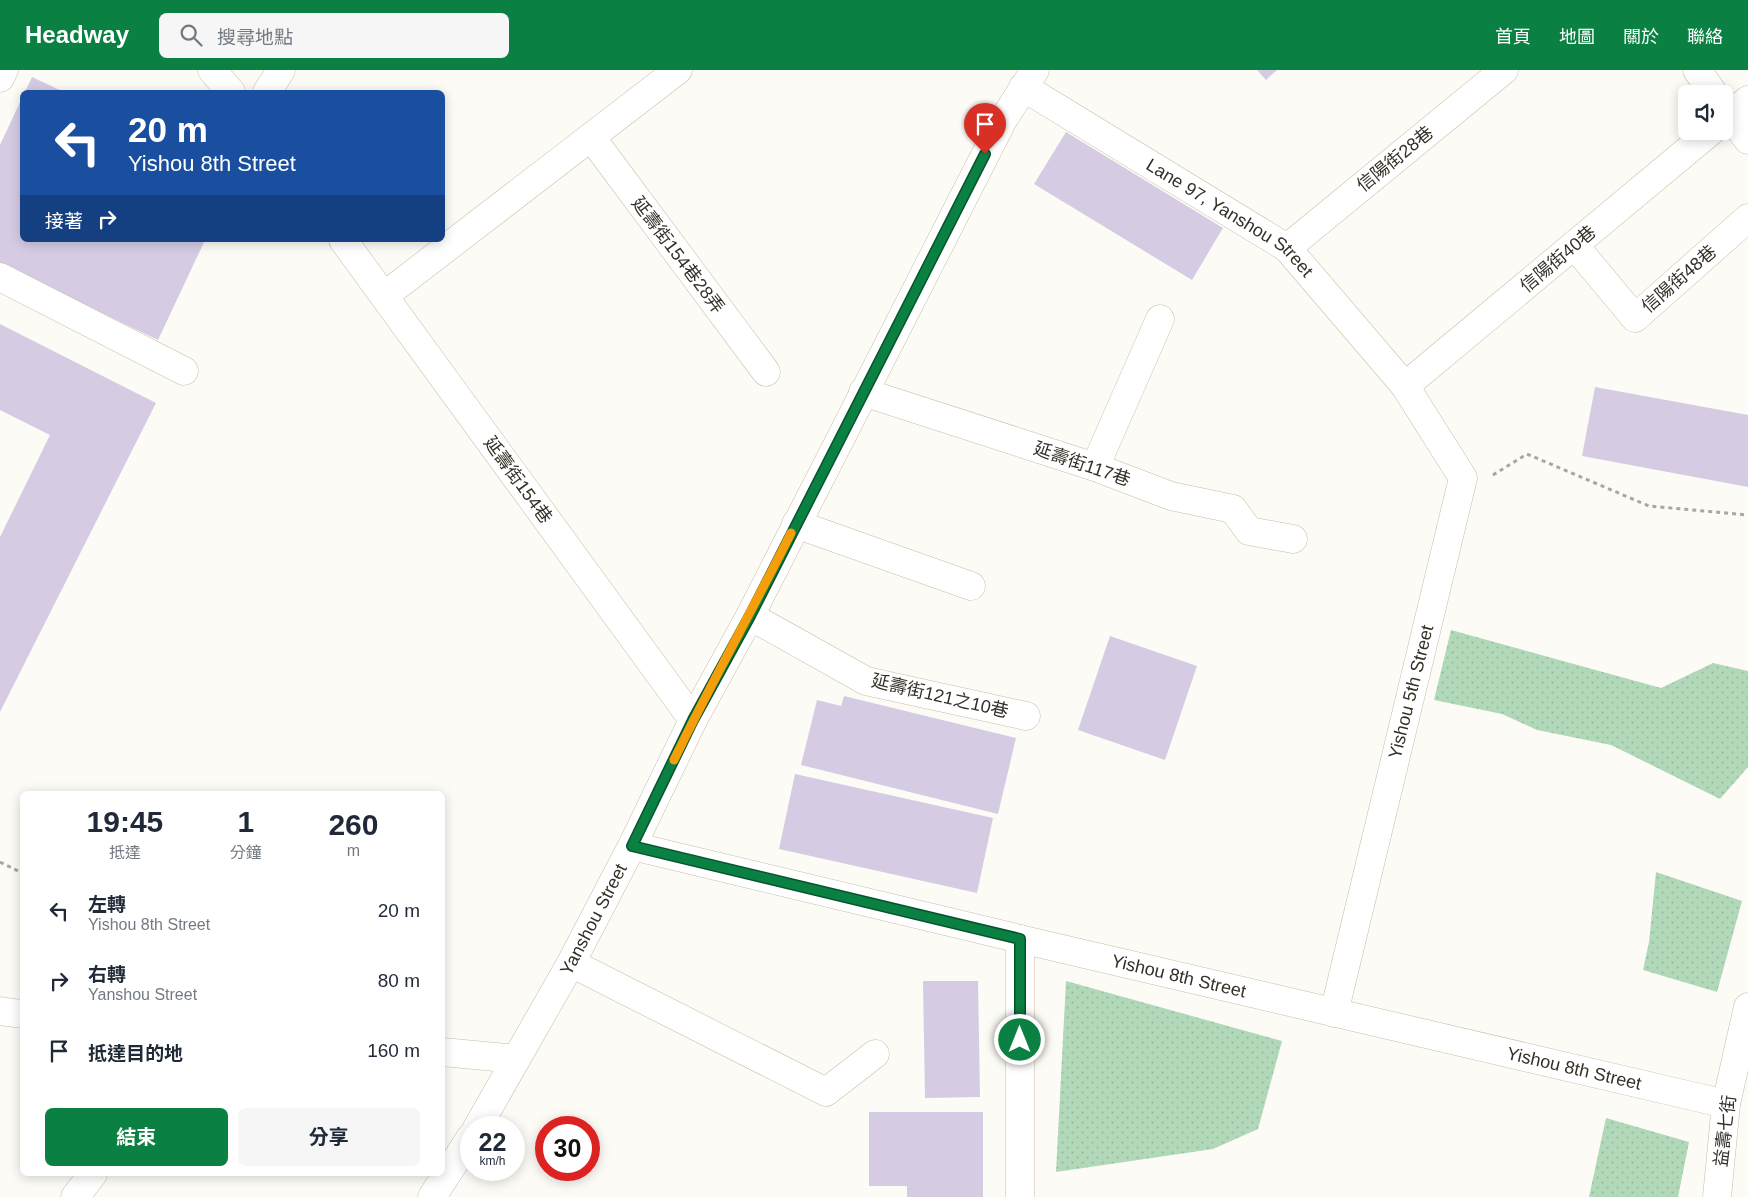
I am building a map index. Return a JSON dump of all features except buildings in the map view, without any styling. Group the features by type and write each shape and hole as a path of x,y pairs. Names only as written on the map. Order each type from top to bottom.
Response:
{"street":[{"path":"0,78 4,70"},
{"path":"212,70 229,90"},
{"path":"268,90 281,70"},
{"path":"384,296 678,70"},
{"name":"信陽街28巷","path":"1287,248 1504,70"},
{"path":"1697,70 1708,85"},
{"name":"Lane 97, Yanshou Street","path":"1029,79 1287,248 1405,386"},
{"name":"Yanshou Street","path":"484,1116 571,963 632,846 693,720 750,616 1003,120 1029,79"},
{"path":"1733,122 1748,140"},
{"name":"延壽街154巷28弄","path":"590,137 766,372"},
{"name":"信陽街40巷","path":"1405,386 1574,246 1698,140"},
{"name":"信陽街48巷","path":"1574,246 1635,318 1748,218"},
{"name":"延壽街154巷","path":"344,242 693,720"},
{"path":"0,277 184,371"},
{"path":"1095,467 1160,319"},
{"name":"Yishou 5th Street","path":"1334,1013 1463,478 1405,386"},
{"name":"延壽街117巷","path":"863,392 1095,467 1171,496 1233,509 1249,531 1293,539"},
{"path":"796,524 970,586"},
{"name":"延壽街121之10巷","path":"750,616 866,680 1026,716"},
{"name":"Yishou 8th Street","path":"632,846 1726,1104"},
{"path":"1020,939 1020,1197"},
{"path":"571,963 826,1092 875,1054"},
{"name":"益壽七街","path":"1717,1197 1726,1104 1748,1007"},
{"path":"0,1011 20,1014"},
{"path":"445,1052 516,1059"},
{"path":"432,1197 460,1154"},
{"path":"75,1197 91,1176"}],"path":[{"path":"1459,496 1527,454 1649,506 1748,515"},
{"path":"0,862 20,872"}],"green space":[{"path":"1451,630 1661,688 1713,663 1748,671 1748,767 1720,799 1611,745 1537,730 1502,714 1434,700"},
{"path":"1656,872 1742,901 1717,992 1643,970 1649,942"},
{"path":"1066,981 1282,1041 1258,1129 1213,1149 1056,1172"},
{"path":"1606,1118 1689,1142 1678,1197 1589,1197"}],"slow traffic":[{"path":"674,760 693,720 750,616 791,533"}],"route":[{"path":"985,154 750,616 693,720 632,846 1020,939 1020,1040"}]}
